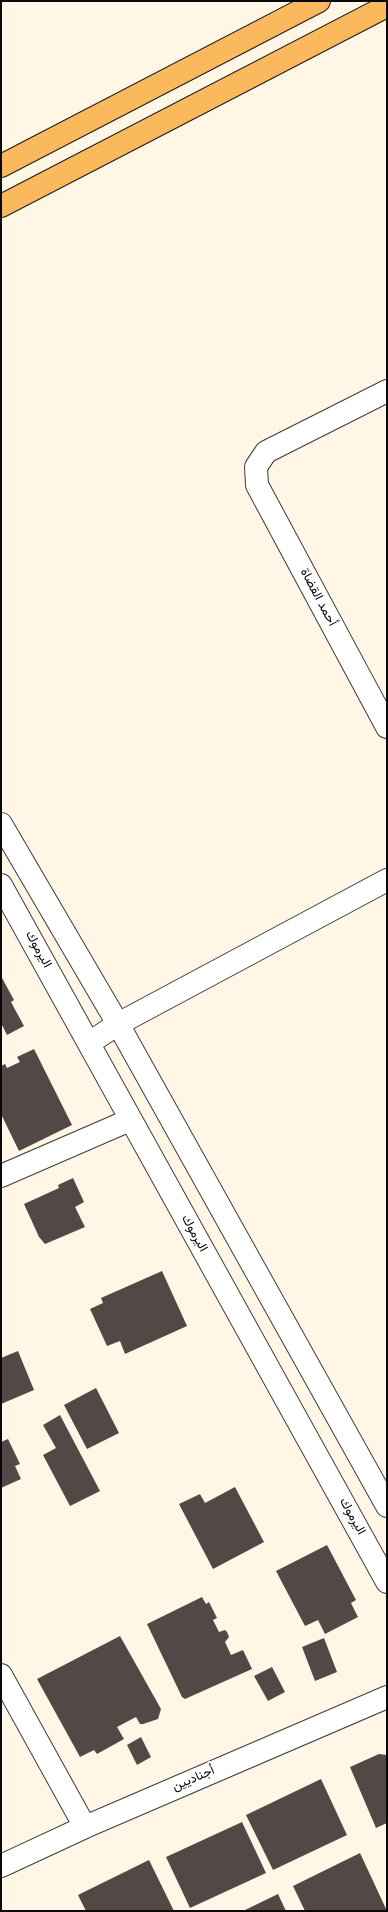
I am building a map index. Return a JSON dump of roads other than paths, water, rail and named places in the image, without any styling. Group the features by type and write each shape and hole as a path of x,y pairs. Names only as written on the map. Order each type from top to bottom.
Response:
{"main road":[{"path":"1,166 319,1"},
{"path":"1,206 387,6"}],"street":[{"name":"أحمد القضاة","path":"387,391 266,452 256,467 257,485 387,727"},
{"path":"1,824 118,1024 387,1506"},
{"path":"89,1043 118,1024 387,880"},
{"name":"اليرموك","path":"1,885 387,1582"},
{"path":"1,1176 130,1120"},
{"path":"1,1675 85,1827"},
{"name":"أجناديين","path":"1,1866 85,1827 387,1697"}]}
